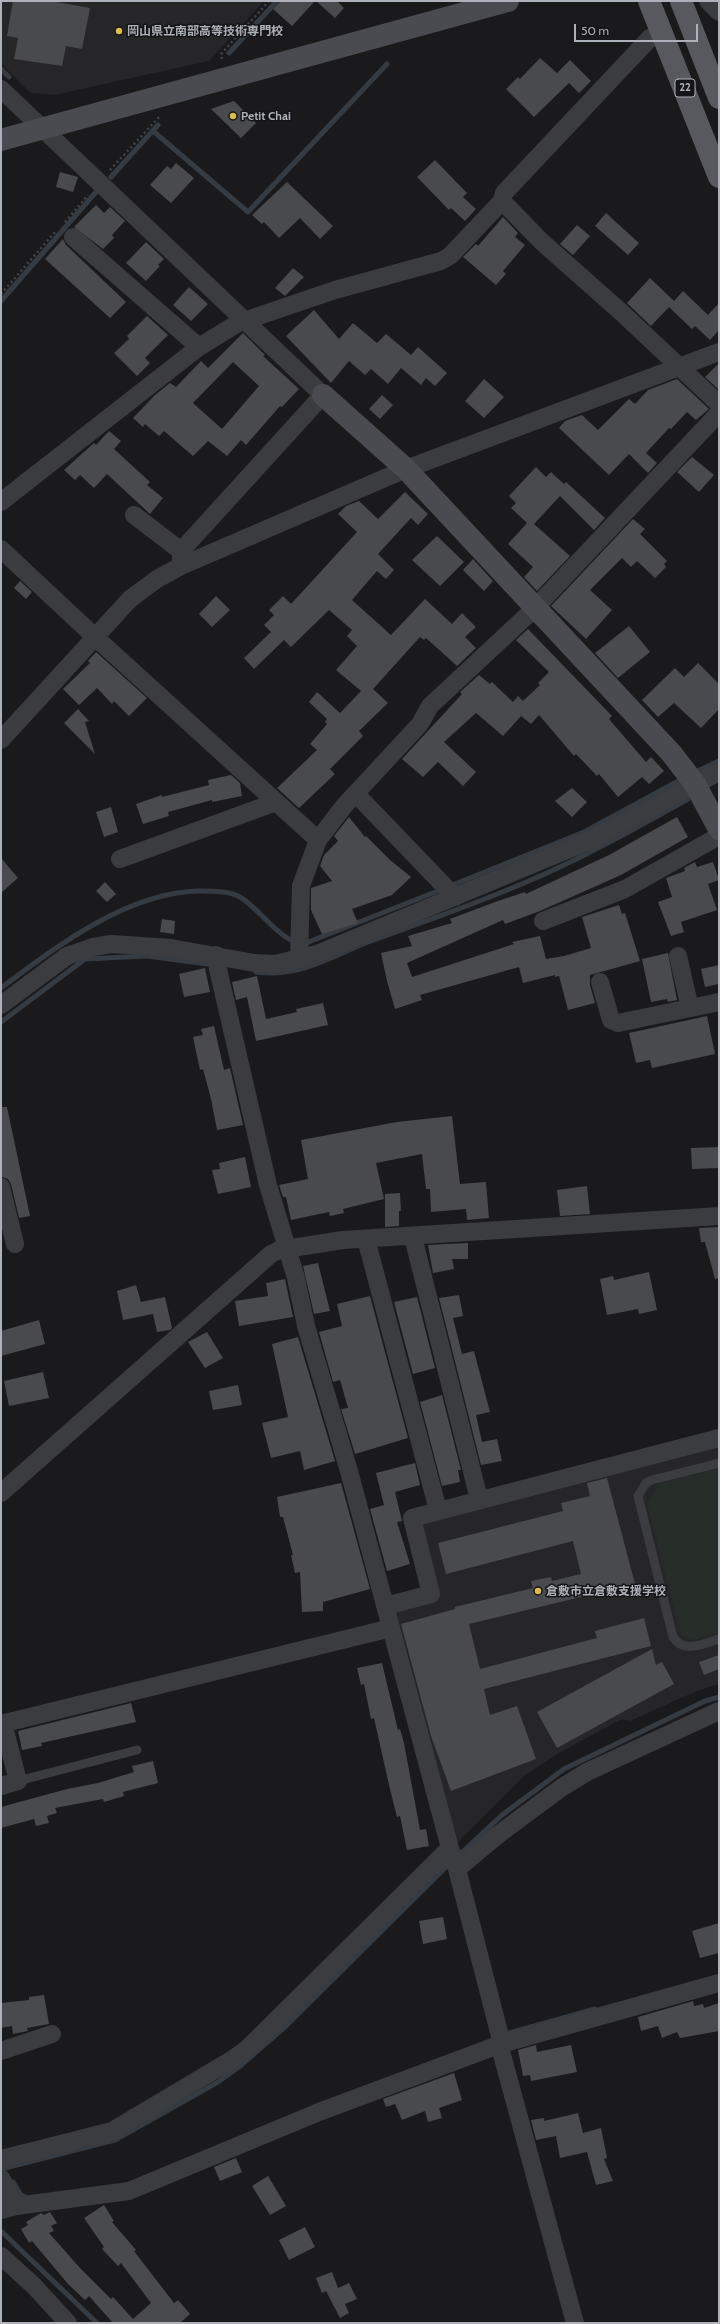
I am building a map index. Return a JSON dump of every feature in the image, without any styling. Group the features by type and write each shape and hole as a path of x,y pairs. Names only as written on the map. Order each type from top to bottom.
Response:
{"main road":[{"name":"22","path":"649,1 719,176"},
{"name":"22","path":"681,1 719,98"}],"street":[{"path":"1,140 508,1"},
{"path":"708,1 719,12"},
{"path":"1,502 199,346 246,320 335,290 435,263 450,256 502,201 504,193 628,61 650,38 663,33"},
{"path":"1,89 41,129 246,320 323,395 406,469 492,558 535,608 672,754 690,777 719,829"},
{"path":"502,201 542,242 621,312 719,404"},
{"path":"65,230 199,346"},
{"path":"181,559 406,469 719,352"},
{"path":"1,740 130,599 181,559 323,395"},
{"path":"300,948 301,886 318,840 356,794 420,724 430,706 535,608 719,414"},
{"path":"134,515 181,559"},
{"path":"1,549 95,637 318,840"},
{"path":"1,1005 67,956 80,950 111,944 171,948 217,962 275,964 300,948 449,891 591,840 690,777 719,772"},
{"path":"356,794 449,891"},
{"path":"120,859 276,802"},
{"path":"543,921 625,889 719,836"},
{"path":"678,956 690,1008"},
{"path":"217,962 268,1185 296,1278 306,1326 349,1471 386,1606 500,2039 501,2052 575,2323"},
{"path":"600,982 610,1020 618,1023 719,1002"},
{"path":"1,1187 15,1244"},
{"path":"1,1491 271,1254 287,1249 366,1239 719,1216"},
{"path":"413,1237 479,1499"},
{"path":"366,1239 438,1510"},
{"path":"386,1606 431,1594 412,1518 479,1499 719,1438"},
{"path":"9,1784 2,1723 391,1628"},
{"path":"1,2159 112,2130 233,2059 248,2048 453,1858 499,1834 561,1788 587,1772 719,1711"},
{"path":"1,2178 9,2208 129,2191 500,2039 719,1983"},
{"path":"1,2051 52,2034"},
{"path":"1,2256 34,2286 68,2323"}],"lane":[{"path":"719,1462 652,1480 646,1483 638,1496 673,1637 676,1642 687,1647 719,1640"},
{"path":"9,1784 137,1750"}],"path":[{"path":"222,62 221,54 269,1"},
{"path":"1,294 65,230 99,183 160,116"}],"shaded area":[{"name":"岡山県立南部高等技術専門校","path":"1,1 264,1 209,61 54,95 31,93 1,64"},
{"path":"719,1444 719,1684 697,1691 630,1721 622,1719 559,1753 525,1775 459,1841 456,1840 391,1610 437,1597 418,1522"},
{"path":"719,1468 719,1633 692,1640 681,1635 647,1503 659,1484"}],"building":[{"path":"13,1 51,1 90,8 82,49 66,46 62,66 14,59 18,38 7,36"},
{"path":"281,1 315,1 292,26 273,9"},
{"path":"316,1 337,1 344,8 335,18"},
{"path":"540,58 557,73 570,60 591,81 579,93 569,83 534,117 506,89 518,77 520,79"},
{"name":"Petit Chai","path":"234,101 256,123 241,138 211,109"},
{"path":"435,160 467,193 463,197 476,209 465,221 451,208 449,210 417,177"},
{"path":"176,163 194,178 171,203 150,185 167,166 171,169"},
{"path":"60,172 78,177 73,192 56,187"},
{"path":"287,182 333,226 320,239 300,218 279,238 264,222 262,224 252,215"},
{"path":"96,205 104,213 110,207 125,221 112,235 114,238 103,249 74,227"},
{"path":"606,213 639,243 628,255 595,226"},
{"path":"503,217 518,233 515,237 525,245 503,271 506,274 496,285 463,257 476,244 478,246"},
{"path":"577,225 590,236 573,255 560,244"},
{"path":"63,239 66,245 126,302 110,318 45,259"},
{"path":"146,242 164,259 158,265 160,266 146,281 126,263"},
{"path":"293,268 304,277 285,296 275,288"},
{"path":"650,278 674,301 683,291 708,315 719,303 719,330 710,340 695,326 692,329 669,307 651,326 627,303"},
{"path":"189,287 208,304 191,321 173,305"},
{"path":"314,310 339,339 353,323 377,343 386,334 411,355 418,347 447,373 435,386 426,378 421,385 401,368 388,384 371,369 365,375 349,361 331,383 286,336"},
{"path":"147,316 168,335 145,358 150,363 137,376 114,353 129,339 127,336"},
{"path":"243,333 265,355 263,356 299,389 282,407 280,406 246,445 241,440 227,456 208,441 193,456 164,431 159,436 145,424 143,427 133,418 155,395 170,383 176,387 201,361 208,368","holes":["233,362 259,386 222,429 193,403"]},
{"path":"719,363 719,390 705,377"},
{"path":"484,379 504,397 484,418 465,401"},
{"path":"677,379 709,409 696,420 687,412 671,429 669,428 646,453 657,463 648,473 629,454 609,475 559,428 565,421 582,415 598,430 629,399 635,404 648,390"},
{"path":"382,395 393,405 380,419 369,409"},
{"path":"109,431 121,441 114,449 150,482 147,485 163,498 150,514 107,474 94,488 80,475 75,480 64,470 94,443 96,445"},
{"path":"692,457 714,475 699,492 677,472"},
{"path":"536,467 546,477 551,472 564,484 566,482 605,518 594,530 560,496 534,524 570,556 537,591 524,577 533,567 508,544 527,523 511,508 516,503 509,496"},
{"path":"405,492 428,514 418,525 411,518 378,554 394,570 386,579 377,571 352,600 391,635 425,599 452,624 462,613 476,627 465,637 476,648 457,666 426,638 424,640 420,637 373,689 388,703 359,731 363,736 330,769 335,774 299,808 277,788 317,750 310,744 327,724 325,722 327,719 309,702 317,692 340,713 361,691 336,670 357,646 347,636 352,630 329,610 291,647 284,640 254,669 244,658 271,632 264,625 274,615 269,610 283,596 291,604 357,532 338,514 346,506 359,501 378,519"},
{"path":"633,519 645,529 640,534 667,561 664,564 666,567 655,578 637,561 631,567 622,558 590,590 612,610 586,639 551,606"},
{"path":"437,536 464,562 440,586 412,560"},
{"path":"473,559 493,581 484,591 463,570"},
{"path":"20,581 32,592 26,599 14,588"},
{"path":"216,596 230,610 212,627 199,614"},
{"path":"629,626 650,652 618,678 595,653"},
{"path":"528,629 612,716 609,719 646,762 651,757 664,771 649,784 642,777 618,797 599,774 597,776 576,754 574,756 539,715 531,724 521,716 503,736 476,713 444,742 476,772 463,786 438,762 423,777 402,759 462,694 460,692 479,675 490,684 492,682 513,702 518,696 523,701 540,685 538,683 549,672 516,640"},
{"path":"96,652 147,698 129,716 114,701 112,704 97,688 79,705 63,689 90,663 88,661"},
{"path":"698,663 719,684 719,709 701,728 674,703 658,717 642,700 675,668 684,677"},
{"path":"78,709 89,721 85,722 95,754 64,723"},
{"path":"231,775 240,783 242,796 212,802 212,800 168,812 169,816 143,824 136,804 162,795 162,797 209,785 208,780"},
{"path":"572,788 587,802 572,817 555,801"},
{"path":"111,807 118,832 104,837 96,812"},
{"path":"349,817 365,837 366,836 390,860 411,877 392,895 352,909 358,923 322,934 311,910 311,888 332,881 320,866 324,855 338,841 334,836"},
{"path":"677,817 688,837 621,875 540,911 505,924 503,920 407,963 412,977 514,944 512,942 540,936 546,959 564,956 591,948 582,917 619,905 622,914 625,913 640,961 590,975 590,985 595,1003 568,1010 559,976 555,977 555,975 523,983 519,967 420,995 422,1000 395,1009 381,953 412,946 408,936 452,923 450,919 495,902 525,892 526,894 609,855"},
{"path":"1,858 18,878 1,893"},
{"path":"695,862 697,867 713,862 719,880 708,884 717,910 681,922 684,932 671,936 658,902 672,897 666,878 685,871 684,868"},
{"path":"105,882 116,894 107,902 96,891"},
{"path":"162,919 175,921 174,934 160,932"},
{"path":"668,953 677,1000 668,1002 667,999 651,1002 642,959"},
{"path":"719,965 719,984 705,987 701,969"},
{"path":"205,968 210,992 184,997 179,974"},
{"path":"257,976 266,1019 297,1012 296,1009 323,1003 328,1025 256,1041 247,997 236,1000 232,982"},
{"path":"707,1016 715,1054 652,1068 650,1060 636,1063 629,1033"},
{"path":"214,1026 224,1070 230,1068 243,1125 217,1130 211,1099 203,1069 200,1070 193,1037 203,1035 201,1029"},
{"path":"1,1107 7,1107 30,1216 19,1218 11,1184 8,1179 2,1177"},
{"path":"452,1116 460,1184 486,1182 489,1218 467,1220 466,1209 431,1212 430,1189 426,1189 422,1154 376,1163 384,1199 343,1209 344,1213 330,1216 329,1212 291,1220 286,1197 283,1197 279,1185 308,1179 301,1140 397,1122"},
{"path":"719,1147 719,1168 692,1169 691,1148"},
{"path":"245,1157 251,1187 218,1194 212,1170 220,1169 219,1163"},
{"path":"587,1186 590,1214 560,1216 557,1190"},
{"path":"400,1193 401,1211 399,1211 399,1226 385,1227 385,1194"},
{"path":"719,1227 719,1278 715,1279 705,1242 701,1242 699,1228"},
{"path":"468,1243 468,1259 452,1259 454,1269 433,1273 428,1245"},
{"path":"318,1263 330,1311 314,1314 303,1266"},
{"path":"649,1272 657,1310 639,1314 638,1309 607,1315 600,1279 613,1276 614,1280"},
{"path":"285,1279 293,1317 239,1326 235,1301 268,1296 266,1283"},
{"path":"136,1285 141,1302 165,1297 172,1328 170,1330 157,1332 153,1314 123,1320 117,1291"},
{"path":"459,1295 463,1316 453,1318 462,1354 474,1351 490,1412 476,1415 482,1442 497,1439 502,1461 481,1465 439,1298"},
{"path":"370,1296 408,1438 355,1454 341,1409 348,1408 340,1380 333,1382 319,1332 342,1326 337,1304"},
{"path":"417,1297 435,1368 413,1374 394,1302"},
{"path":"39,1320 45,1344 1,1356 1,1331"},
{"path":"207,1332 223,1358 205,1368 188,1342"},
{"path":"298,1337 335,1461 304,1470 300,1451 271,1458 262,1423 288,1417 272,1344"},
{"path":"43,1372 49,1398 9,1406 4,1381"},
{"path":"238,1385 242,1405 213,1410 209,1391"},
{"path":"442,1395 461,1470 458,1470 460,1482 442,1486 420,1402"},
{"path":"415,1463 420,1485 395,1492 402,1521 397,1522 410,1564 387,1571 370,1509 384,1505 376,1473"},
{"path":"607,1478 635,1584 469,1624 480,1669 597,1638 595,1631 644,1618 651,1646 484,1689 490,1715 517,1706 536,1759 451,1791 431,1736 401,1624 455,1609 455,1607 533,1588 531,1581 551,1577 552,1581 581,1574 573,1541 446,1574 438,1543 563,1511 561,1503 590,1496 587,1483"},
{"path":"341,1483 370,1589 323,1602 323,1611 302,1612 300,1572 295,1573 291,1555 293,1555 283,1517 280,1517 277,1497"},
{"path":"652,1649 656,1665 662,1662 674,1684 557,1748 537,1712"},
{"path":"719,1655 719,1669 704,1675 699,1662"},
{"path":"382,1663 398,1730 400,1729 404,1743 420,1830 426,1829 429,1846 407,1850 400,1816 397,1817 389,1785 374,1718 371,1719 364,1684 361,1685 357,1668"},
{"path":"131,1703 136,1722 41,1743 42,1746 22,1750 18,1731"},
{"path":"153,1761 158,1783 123,1792 124,1796 104,1802 103,1799 55,1808 57,1813 47,1816 49,1823 36,1826 34,1819 1,1828 1,1807 67,1789 98,1783 134,1772 132,1766"},
{"path":"443,1917 447,1939 423,1944 419,1921"},
{"path":"719,1923 719,1953 700,1958 692,1931"},
{"path":"44,1995 49,2024 27,2028 28,2031 13,2034 12,2026 1,2028 1,2003 29,2000 29,1997"},
{"path":"693,2001 694,2006 703,2004 704,2008 719,2003 719,2031 680,2038 677,2032 662,2038 658,2026 641,2031 638,2017"},
{"path":"536,2045 537,2052 571,2045 577,2072 531,2081 530,2075 523,2076 518,2050"},
{"path":"454,2073 462,2100 439,2108 442,2118 428,2122 425,2111 402,2120 395,2104 386,2107 383,2099"},
{"path":"578,2113 583,2133 601,2128 607,2158 604,2159 613,2181 596,2185 587,2152 560,2158 556,2136 536,2140 531,2120 544,2118 544,2121"},
{"path":"236,2158 242,2172 220,2181 214,2167"},
{"path":"268,2176 286,2206 270,2215 252,2186"},
{"path":"104,2205 114,2221 112,2222 136,2250 134,2251 174,2303 178,2300 190,2314 180,2323 113,2323 89,2296 85,2300 68,2284 32,2241 29,2243 21,2229 28,2225 26,2222 41,2213 44,2215 50,2212 57,2223 51,2226 54,2231 49,2233 80,2268 111,2299 113,2297 133,2319 151,2303 121,2263 118,2266 102,2249 104,2247 84,2218"},
{"path":"305,2227 315,2247 289,2260 279,2240"},
{"path":"332,2272 338,2288 349,2283 357,2299 345,2304 349,2313 340,2318 326,2291 322,2293 316,2278"}],"waterway":[{"path":"229,53 277,1"},
{"path":"153,131 248,212 387,64"},
{"path":"1,69 9,77"},
{"path":"111,177 158,125"},
{"path":"1,301 96,192"},
{"path":"693,773 719,761"},
{"path":"450,886 584,832 684,778"},
{"path":"256,972 286,972 314,965 368,942 485,899 566,864 688,799"},
{"path":"1,988 46,955 95,924 147,900 174,893 211,891 226,892 236,895 246,901 272,926 285,936 293,941 306,943 443,889"},
{"path":"1,1022 85,959 147,956 215,965"},
{"path":"457,1857 502,1815 564,1769 705,1701 719,1697"},
{"path":"1,2169 115,2140 218,2082 240,2066 286,2026 451,1862"},
{"path":"502,2035 595,2009"},
{"path":"13,2182 21,2195 28,2199"},
{"path":"1,2231 97,2323"}],"place":[{"name":"岡山県立南部高等技術専門校","path":"119,31"},
{"name":"Petit Chai","path":"233,116"},
{"name":"倉敷市立倉敷支援学校","path":"538,1591"}]}
